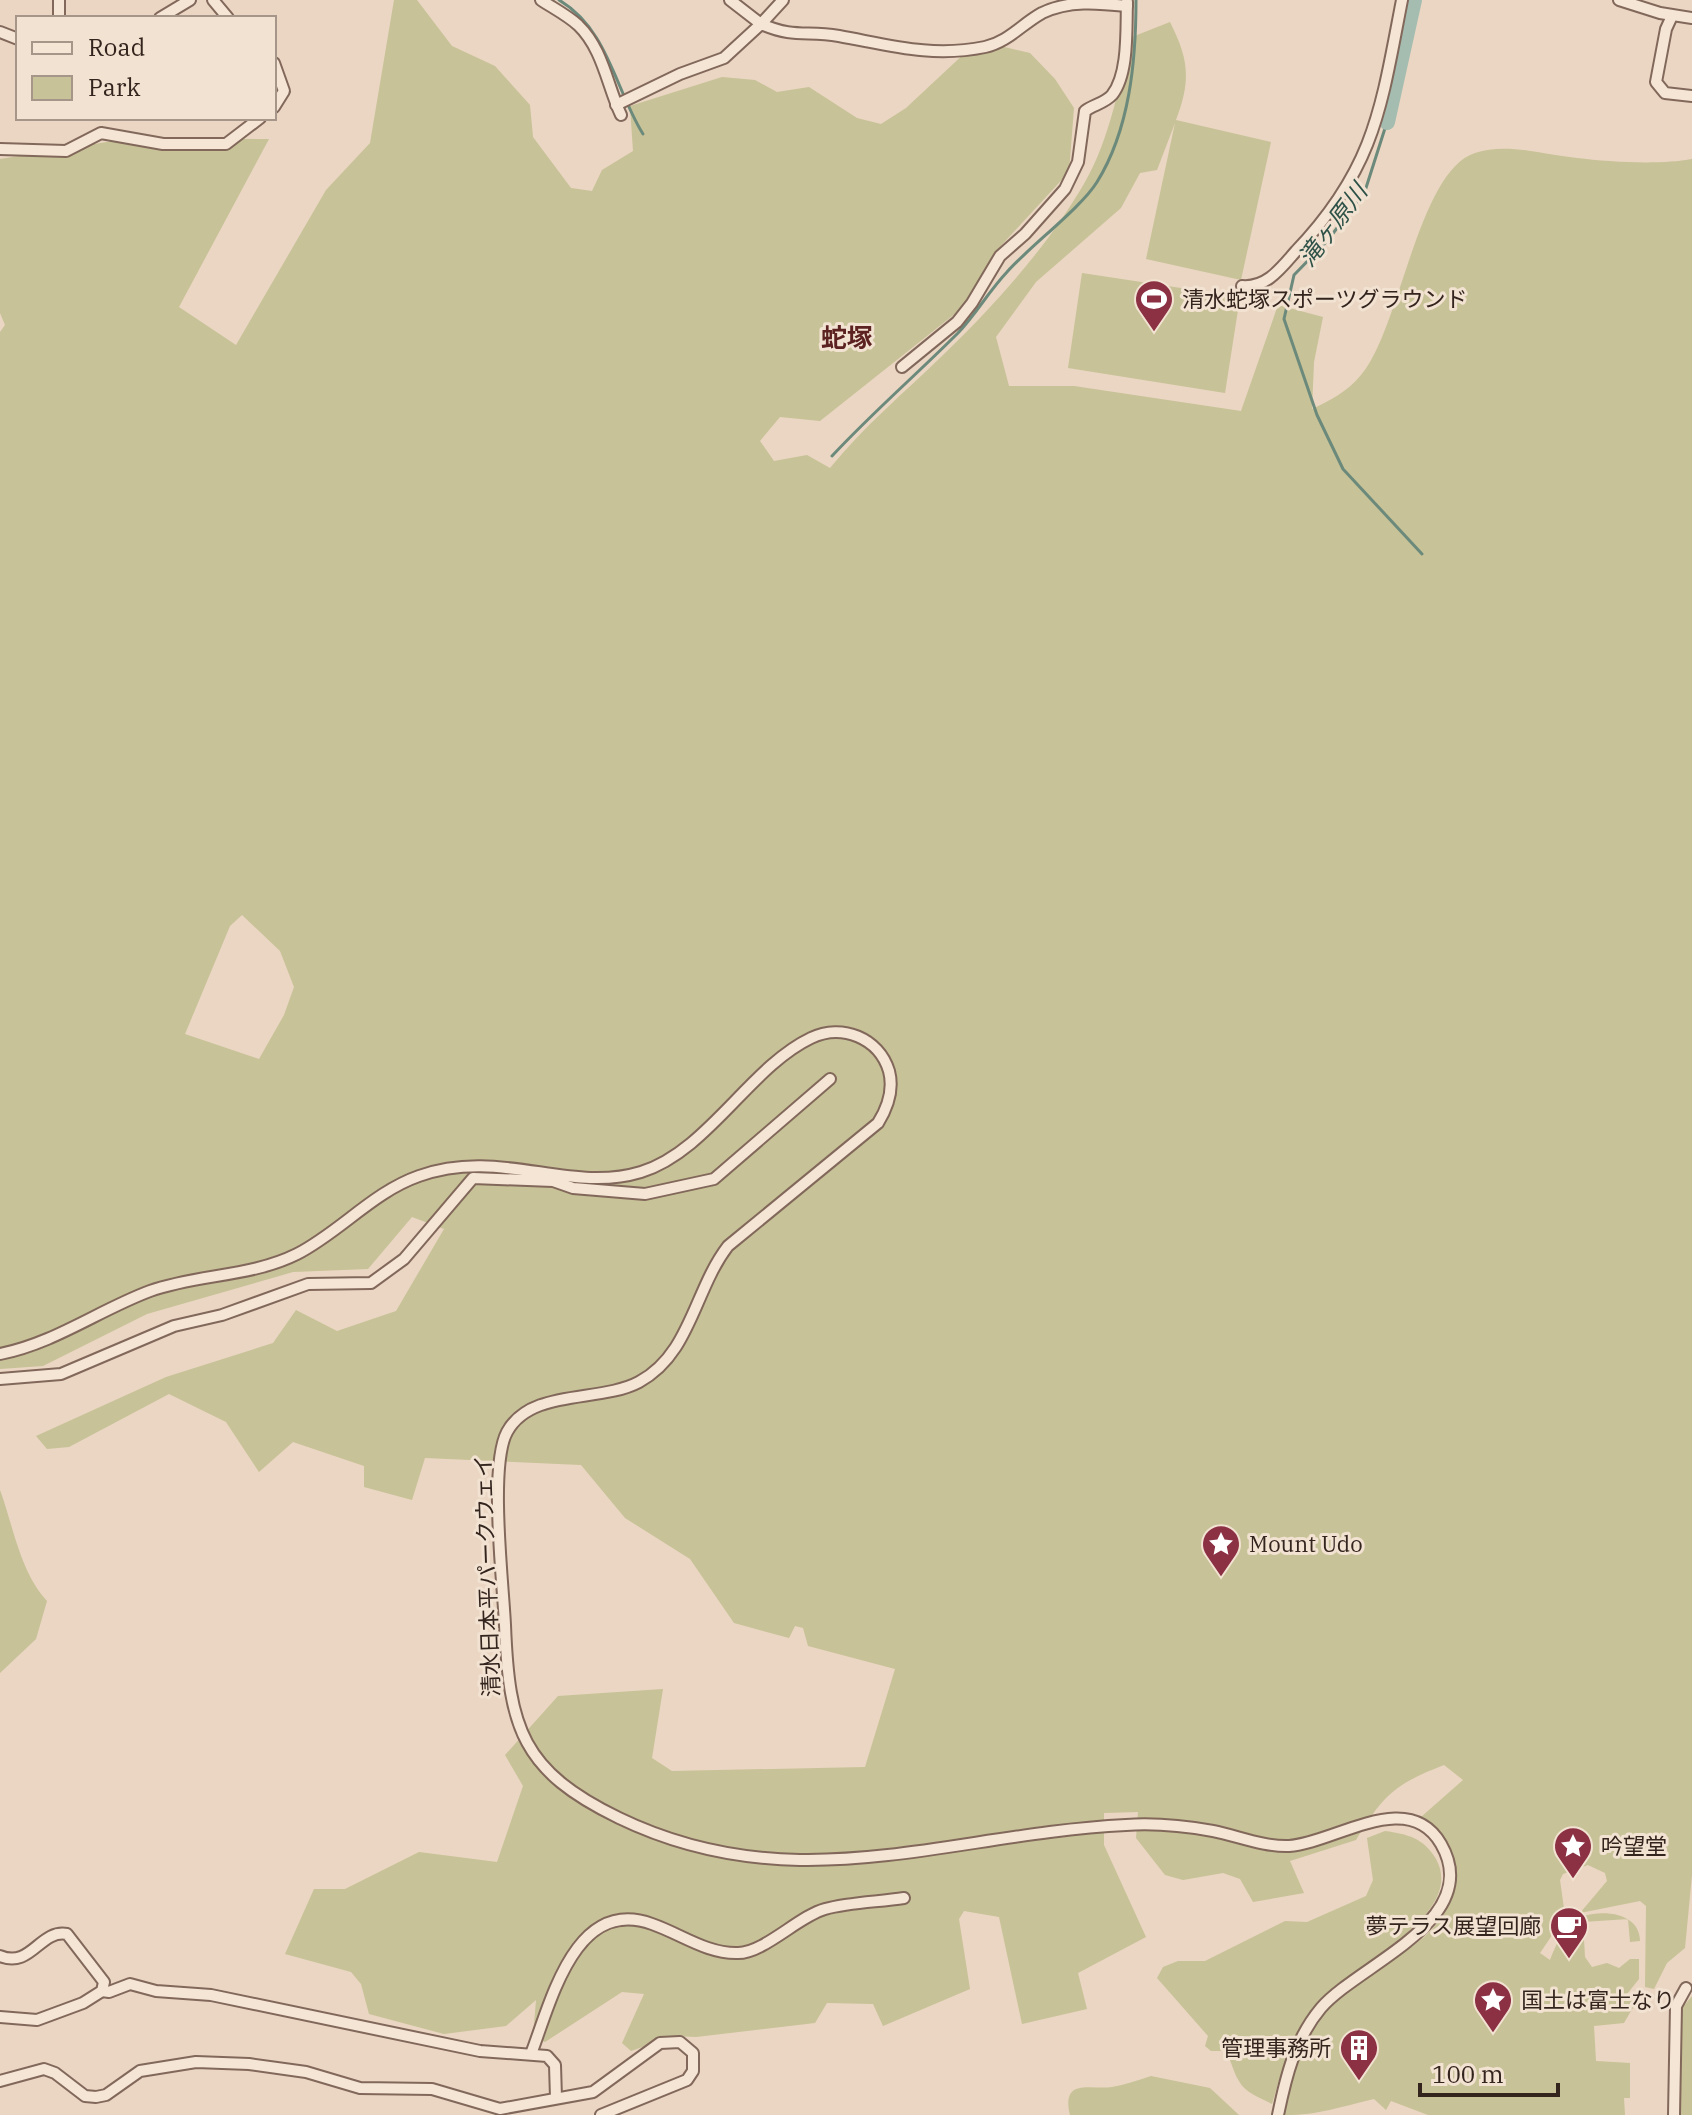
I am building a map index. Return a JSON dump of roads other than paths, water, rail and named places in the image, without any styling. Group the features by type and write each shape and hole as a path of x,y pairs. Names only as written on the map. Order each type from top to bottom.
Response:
{"street":[{"path":"163,16 190,0"},
{"path":"213,0 226,16"},
{"path":"541,0 575,22 588,36 603,64 619,110 680,74 724,58 783,0"},
{"path":"730,0 761,24 796,36 836,35 898,50 961,50 1005,40 1042,13 1061,5 1127,3 1122,66 1116,88 1105,101 1085,111 1072,177 1025,234 1000,256 957,322 902,367"},
{"path":"1242,286 1258,285 1270,278 1318,228 1347,190 1366,154 1381,107 1402,0"},
{"path":"1619,0 1672,16 1692,18"},
{"path":"1672,16 1666,29 1656,82 1665,93 1692,96"},
{"path":"276,69 284,91 276,104"},
{"path":"0,149 66,151 101,133 163,144 226,144 257,120"},
{"name":"清水日本平パークウェイ","path":"0,1354 73,1330 148,1292 276,1263 322,1238 394,1187 441,1169 497,1165 585,1177 617,1177 645,1170 683,1149 803,1042 821,1034 840,1032 858,1036 874,1047 888,1067 891,1086 878,1123 728,1246 714,1266 678,1345 666,1362 649,1377 627,1388 551,1402 528,1411 513,1422 501,1450 506,1663 517,1723 532,1752 556,1780 632,1825 715,1851 780,1861 831,1862 1131,1824 1210,1830 1286,1846 1316,1841 1375,1821 1398,1819 1418,1824 1437,1838 1447,1856 1450,1881 1440,1909 1422,1930 1346,1984 1309,2023 1291,2062 1278,2115"},
{"path":"0,1379 61,1374 174,1326 222,1315 308,1284 371,1283 404,1259 473,1178 553,1181 573,1188 636,1194 714,1179 830,1079"},
{"path":"531,2054 569,1956 603,1924 622,1918 650,1923 715,1951 742,1954 823,1909 904,1898"},
{"path":"0,1956 11,1960 23,1958 51,1935 67,1934 101,1975 102,1991"},
{"path":"0,2017 37,2020 83,2003 102,1991 109,1992 130,1984 156,1991 211,1995 376,2032 480,2051 547,2056 555,2065 556,2098"},
{"path":"1674,2115 1676,2006 1686,1988"},
{"path":"0,2081 44,2069 55,2073 85,2096 96,2097 106,2095 140,2071 196,2062 280,2067 360,2088 432,2089 491,2109 513,2108 601,2088 660,2043 680,2042 693,2053 693,2071 687,2080 601,2115"}],"waterway":[{"path":"559,0 576,12 600,43 643,134"},
{"path":"832,456 958,333 1007,272 1097,182 1117,140 1129,94 1135,46 1136,0"},
{"name":"滝ヶ原川","path":"1387,122 1414,0"},
{"name":"滝ヶ原川","path":"1387,122 1365,191 1328,240 1294,275 1284,319 1317,415 1343,469 1422,554"}],"place":[{"name":"清水蛇塚スポーツグラウンド","path":"1154,333"},
{"name":"Mount Udo","path":"1221,1578"},
{"name":"吟望堂","path":"1573,1880"},
{"name":"夢テラス展望回廊","path":"1569,1960"},
{"name":"国土は富士なり","path":"1493,2034"},
{"name":"管理事務所","path":"1359,2082"}],"district":[{"name":"蛇塚","path":"847,338"}]}
